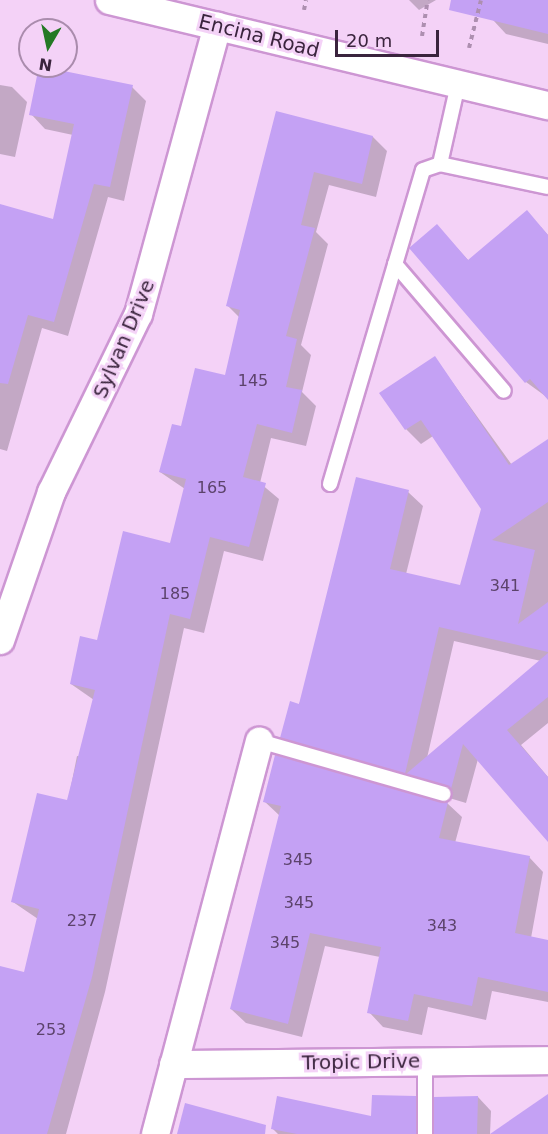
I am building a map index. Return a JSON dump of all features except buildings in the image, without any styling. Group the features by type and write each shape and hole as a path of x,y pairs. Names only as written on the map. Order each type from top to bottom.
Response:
{"street":[{"name":"Encina Road","path":"109,0 548,105"},
{"name":"Sylvan Drive","path":"0,636 51,492 138,314 217,26"},
{"path":"154,1134 259,741"},
{"name":"Tropic Drive","path":"173,1064 548,1060"}],"lane":[{"path":"440,164 458,84"},
{"path":"330,484 423,170 440,164 548,187"},
{"path":"395,264 504,391"},
{"path":"259,741 444,794"},
{"path":"425,1061 425,1134"}],"path":[{"path":"304,10 306,0"},
{"path":"422,36 428,0"},
{"path":"469,48 481,0"}]}
